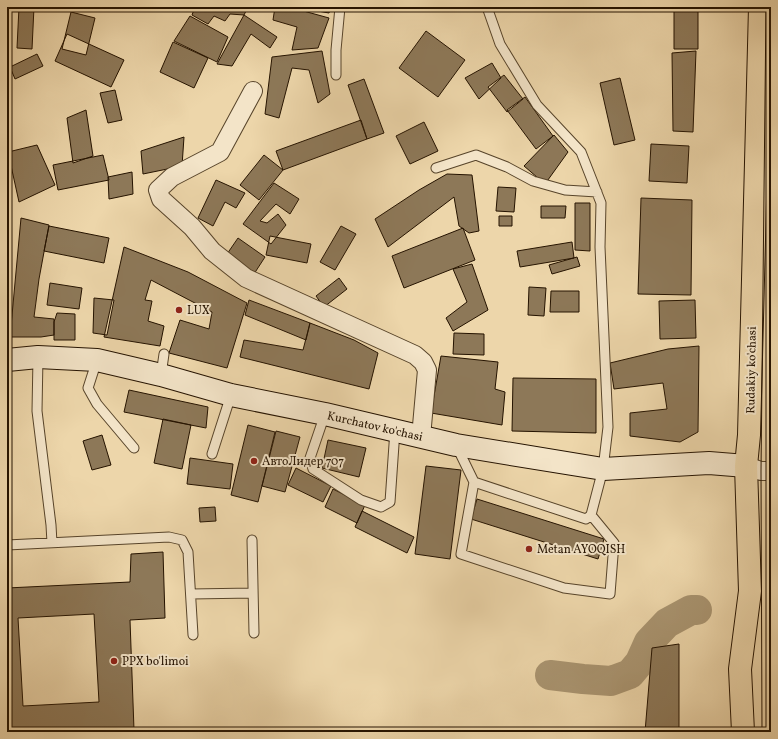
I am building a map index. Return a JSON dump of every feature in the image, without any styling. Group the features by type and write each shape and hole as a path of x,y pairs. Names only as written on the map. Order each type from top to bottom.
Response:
{"main road":[{"name":"Rudakiy ko'chasi","path":"743,732 740,669 750,591 746,466 749,435 760,7"},
{"name":"Kurchatov ko'chasi","path":"8,357 97,360 231,395 325,414 456,445 603,469 709,463 746,466"}],"street":[{"path":"253,91 220,152 172,177 158,190 161,199 192,227 212,251 246,278 415,355 423,362 427,370 420,437"},
{"path":"746,466 761,471 771,470"}],"lane":[{"path":"336,75 336,50 340,7"},
{"path":"474,482 586,519 591,516 603,469 608,427 600,247 601,203 581,152 537,105 500,44 487,7"},
{"path":"436,168 476,155 507,167 532,181 565,190 597,192"},
{"path":"161,376 164,354"},
{"path":"38,357 38,411 52,543"},
{"path":"97,360 88,388 97,404 134,448"},
{"path":"212,454 231,395"},
{"path":"325,414 310,458 313,469 361,500 381,507 390,502 395,430"},
{"path":"456,445 474,482 461,554 564,588 610,594 614,543 591,516"},
{"path":"7,545 169,537 182,540 188,552 193,635"},
{"path":"252,540 254,633"},
{"path":"191,594 253,593"}],"building":[{"path":"19,7 34,7 32,49 17,48"},
{"path":"195,7 248,7 244,15 230,14 225,21 214,16 208,24 192,15"},
{"path":"275,7 289,7 329,18 318,48 292,50 297,27 273,20"},
{"path":"295,7 331,7 329,13"},
{"path":"674,7 698,7 698,49 674,49"},
{"path":"71,12 95,18 86,55 62,49"},
{"path":"244,15 277,37 270,48 251,34 232,66 217,64"},
{"path":"190,16 228,37 217,62 174,41"},
{"path":"426,31 465,60 438,97 399,68"},
{"path":"67,34 124,60 111,87 55,61"},
{"path":"173,42 208,58 194,88 160,72"},
{"path":"322,51 330,94 318,103 309,70 292,68 279,118 265,114 272,57"},
{"path":"696,51 693,132 673,131 672,53"},
{"path":"37,54 43,66 15,79 10,67"},
{"path":"492,63 501,78 479,99 465,78"},
{"path":"504,75 523,99 507,112 488,87"},
{"path":"620,78 635,140 614,145 600,83"},
{"path":"364,79 384,133 367,139 348,85"},
{"path":"115,90 122,120 108,123 100,93"},
{"path":"525,97 553,136 536,149 507,110"},
{"path":"86,110 93,156 73,163 67,118"},
{"path":"361,120 367,139 283,170 276,151"},
{"path":"424,122 438,151 410,164 396,136"},
{"path":"554,135 568,152 545,184 524,166"},
{"path":"184,137 182,166 143,174 141,151"},
{"path":"651,144 689,146 687,183 649,181"},
{"path":"37,145 55,185 19,202 8,152"},
{"path":"103,155 109,180 58,190 53,165"},
{"path":"264,155 283,170 259,200 240,185"},
{"path":"132,172 133,194 109,199 108,177"},
{"path":"447,174 472,175 479,231 469,233 459,226 454,197 388,247 375,219 419,190"},
{"path":"216,180 245,193 236,208 225,202 213,226 198,218"},
{"path":"274,183 299,199 290,214 276,204 260,221 267,223 278,214 286,225 271,244 243,224"},
{"path":"498,187 516,188 514,212 496,211"},
{"path":"641,198 692,200 691,295 638,294"},
{"path":"575,203 590,203 590,251 575,250"},
{"path":"541,206 566,206 565,218 541,218"},
{"path":"499,216 512,216 512,226 499,226"},
{"path":"21,218 49,225 34,317 54,319 54,335 41,337 10,337"},
{"path":"49,226 109,238 104,263 44,251"},
{"path":"341,226 356,234 335,270 320,262"},
{"path":"463,228 475,260 404,288 392,256"},
{"path":"270,236 311,244 307,263 266,255"},
{"path":"238,238 265,257 254,274 227,254"},
{"path":"572,242 574,258 520,267 517,251"},
{"path":"124,247 188,272 247,303 227,368 169,353 180,320 209,329 212,312 151,280 145,300 152,301 148,321 164,326 160,346 104,337"},
{"path":"577,257 580,266 552,274 549,265"},
{"path":"472,264 488,310 453,331 446,318 467,302 453,269"},
{"path":"339,278 347,289 324,307 316,296"},
{"path":"50,283 82,288 79,309 47,305"},
{"path":"529,287 546,288 544,316 528,315"},
{"path":"551,291 579,291 579,312 550,312"},
{"path":"94,298 114,300 107,335 93,333"},
{"path":"249,300 310,323 306,340 245,315"},
{"path":"695,300 696,338 660,339 659,301"},
{"path":"57,313 75,314 75,340 54,340 54,322"},
{"path":"310,323 354,340 378,353 369,389 240,357 244,340 303,350"},
{"path":"454,333 484,334 484,355 453,354"},
{"path":"699,346 698,432 680,442 630,436 630,413 667,409 663,383 614,389 610,363 668,349"},
{"path":"441,356 498,362 495,389 505,392 502,425 431,413"},
{"path":"513,378 596,379 596,433 512,431"},
{"path":"129,390 208,407 206,428 124,412"},
{"path":"163,419 191,425 182,469 154,463"},
{"path":"248,425 275,432 258,502 231,495"},
{"path":"276,431 300,437 285,492 262,486"},
{"path":"102,435 111,465 92,470 83,441"},
{"path":"328,440 366,448 359,477 322,468"},
{"path":"190,458 233,464 230,489 187,484"},
{"path":"426,466 461,470 450,559 415,554"},
{"path":"296,468 331,486 323,502 288,485"},
{"path":"333,489 365,505 357,523 325,507"},
{"path":"477,499 604,539 598,559 471,519"},
{"path":"215,507 216,521 200,522 199,508"},
{"path":"362,511 414,537 407,553 355,527"},
{"name":"PPX bo'limoi","path":"163,552 165,618 130,620 134,730 101,732 7,732 7,588 130,582 131,554","holes":["94,614 99,702 23,706 18,618"]},
{"path":"679,644 679,732 645,732 652,648"}],"waterway":[{"path":"550,675 611,681 630,674 640,662 649,642 667,623 691,610 697,610"}],"tram line":[{"path":"762,732 761,471 766,7"},
{"path":"768,732 771,530"}],"place":[{"name":"LUX","path":"179,310"},
{"name":"АвтоЛидер 707","path":"254,461"},
{"name":"Metan AYOQISH","path":"529,549"},
{"name":"PPX bo'limoi","path":"114,661"}]}
